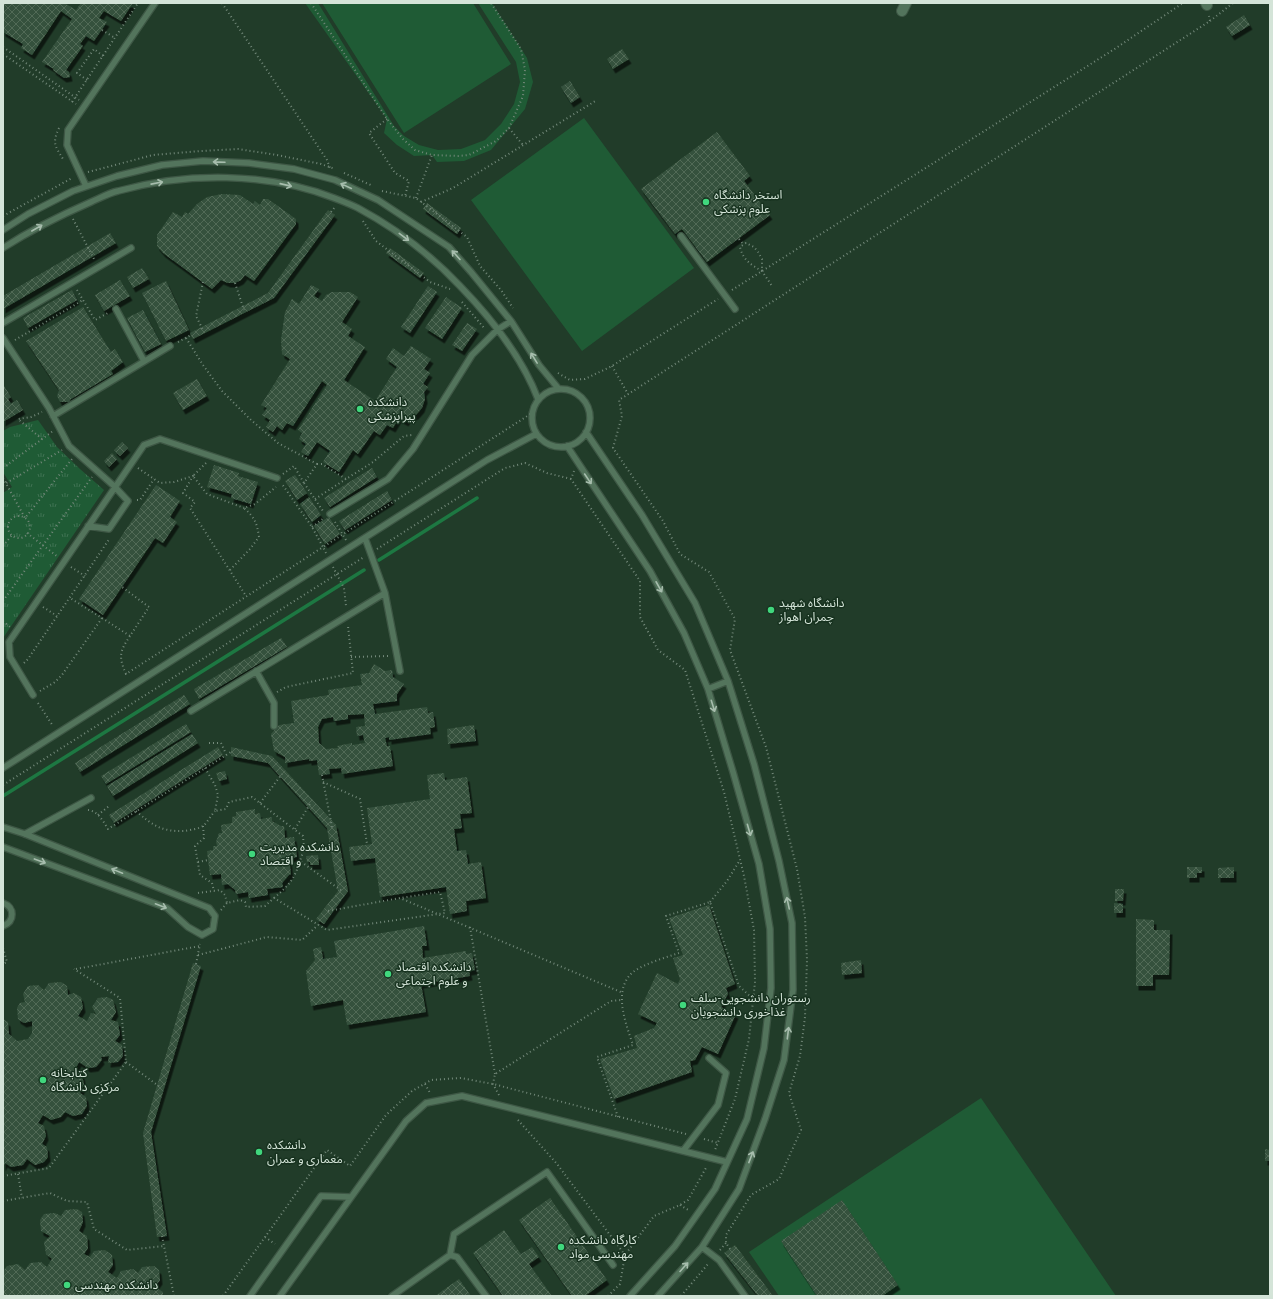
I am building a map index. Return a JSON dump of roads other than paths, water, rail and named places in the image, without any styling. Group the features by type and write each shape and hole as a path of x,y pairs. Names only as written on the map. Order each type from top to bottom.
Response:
{"lane":[{"path":"86,186 67,145 68,130 155,3"},
{"path":"3,230 28,214 70,192 117,176 162,165 203,161 249,163 294,169 335,180 378,200 448,247 471,272 511,321 539,365 558,388"},
{"path":"3,248 62,214 117,191 168,181 218,177 266,180 316,192 357,207 402,235 445,270 477,304 509,346 531,382 538,399"},
{"path":"681,236 735,309"},
{"path":"3,323 131,248"},
{"path":"116,309 144,361"},
{"path":"330,514 388,479 413,449 472,355 497,330 511,321"},
{"path":"3,338 49,408 68,446 128,500 109,529 88,526"},
{"path":"53,416 170,346"},
{"path":"558,388 572,390 580,395 587,403 590,413 590,423 580,440 562,447 552,446 543,441 536,434 532,426 533,407 538,399 545,393 558,388"},
{"path":"586,432 642,516 695,603 728,681 754,764 792,923 793,990 784,1060 765,1119 739,1189 702,1247 658,1296"},
{"path":"3,768 487,460 536,434"},
{"path":"33,695 10,657 9,642 114,486 144,445 160,439 277,478"},
{"path":"567,446 650,571 684,633 708,689 759,864 770,928 771,988 764,1048 746,1119 715,1189 675,1246 630,1296"},
{"path":"365,538 385,593 400,671"},
{"path":"191,711 385,593"},
{"path":"256,671 274,703 274,726"},
{"path":"708,689 728,681"},
{"path":"25,834 91,798"},
{"path":"3,827 25,834 209,908 215,916 213,929 202,936 188,927 168,908 3,847"},
{"path":"3,903 11,908 12,916 8,923 3,926"},
{"path":"683,1151 718,1105 726,1073 708,1058"},
{"path":"280,1296 406,1121 426,1103 462,1096 727,1162"},
{"path":"392,1296 450,1255 454,1234 546,1172 613,1265"},
{"path":"250,1296 321,1196 351,1197"},
{"path":"702,1247 719,1260 745,1296"},
{"path":"450,1255 457,1257 486,1296"}],"waterway":[{"path":"379,560 477,498"},
{"path":"3,796 364,570"}],"place":[{"name":"استخر دانشگاه علوم پزشکی","path":"706,202"},
{"name":"دانشکده پیراپزشکی","path":"360,409"},
{"name":"دانشگاه شهید چمران اهواز","path":"771,610"},
{"name":"دانشکده مدیریت و اقتصاد","path":"252,854"},
{"name":"دانشکده اقتصاد و علوم اجتماعی","path":"388,974"},
{"name":"رستوران دانشجویی-سلف غذاخوری دانشجویان","path":"683,1005"},
{"name":"کتابخانه مرکزی دانشگاه","path":"43,1080"},
{"name":"دانشکده معماری و عمران","path":"259,1152"},
{"name":"کارگاه دانشکده مهندسی مواد","path":"561,1247"},
{"name":"دانشکده مهندسی","path":"67,1285"}]}
